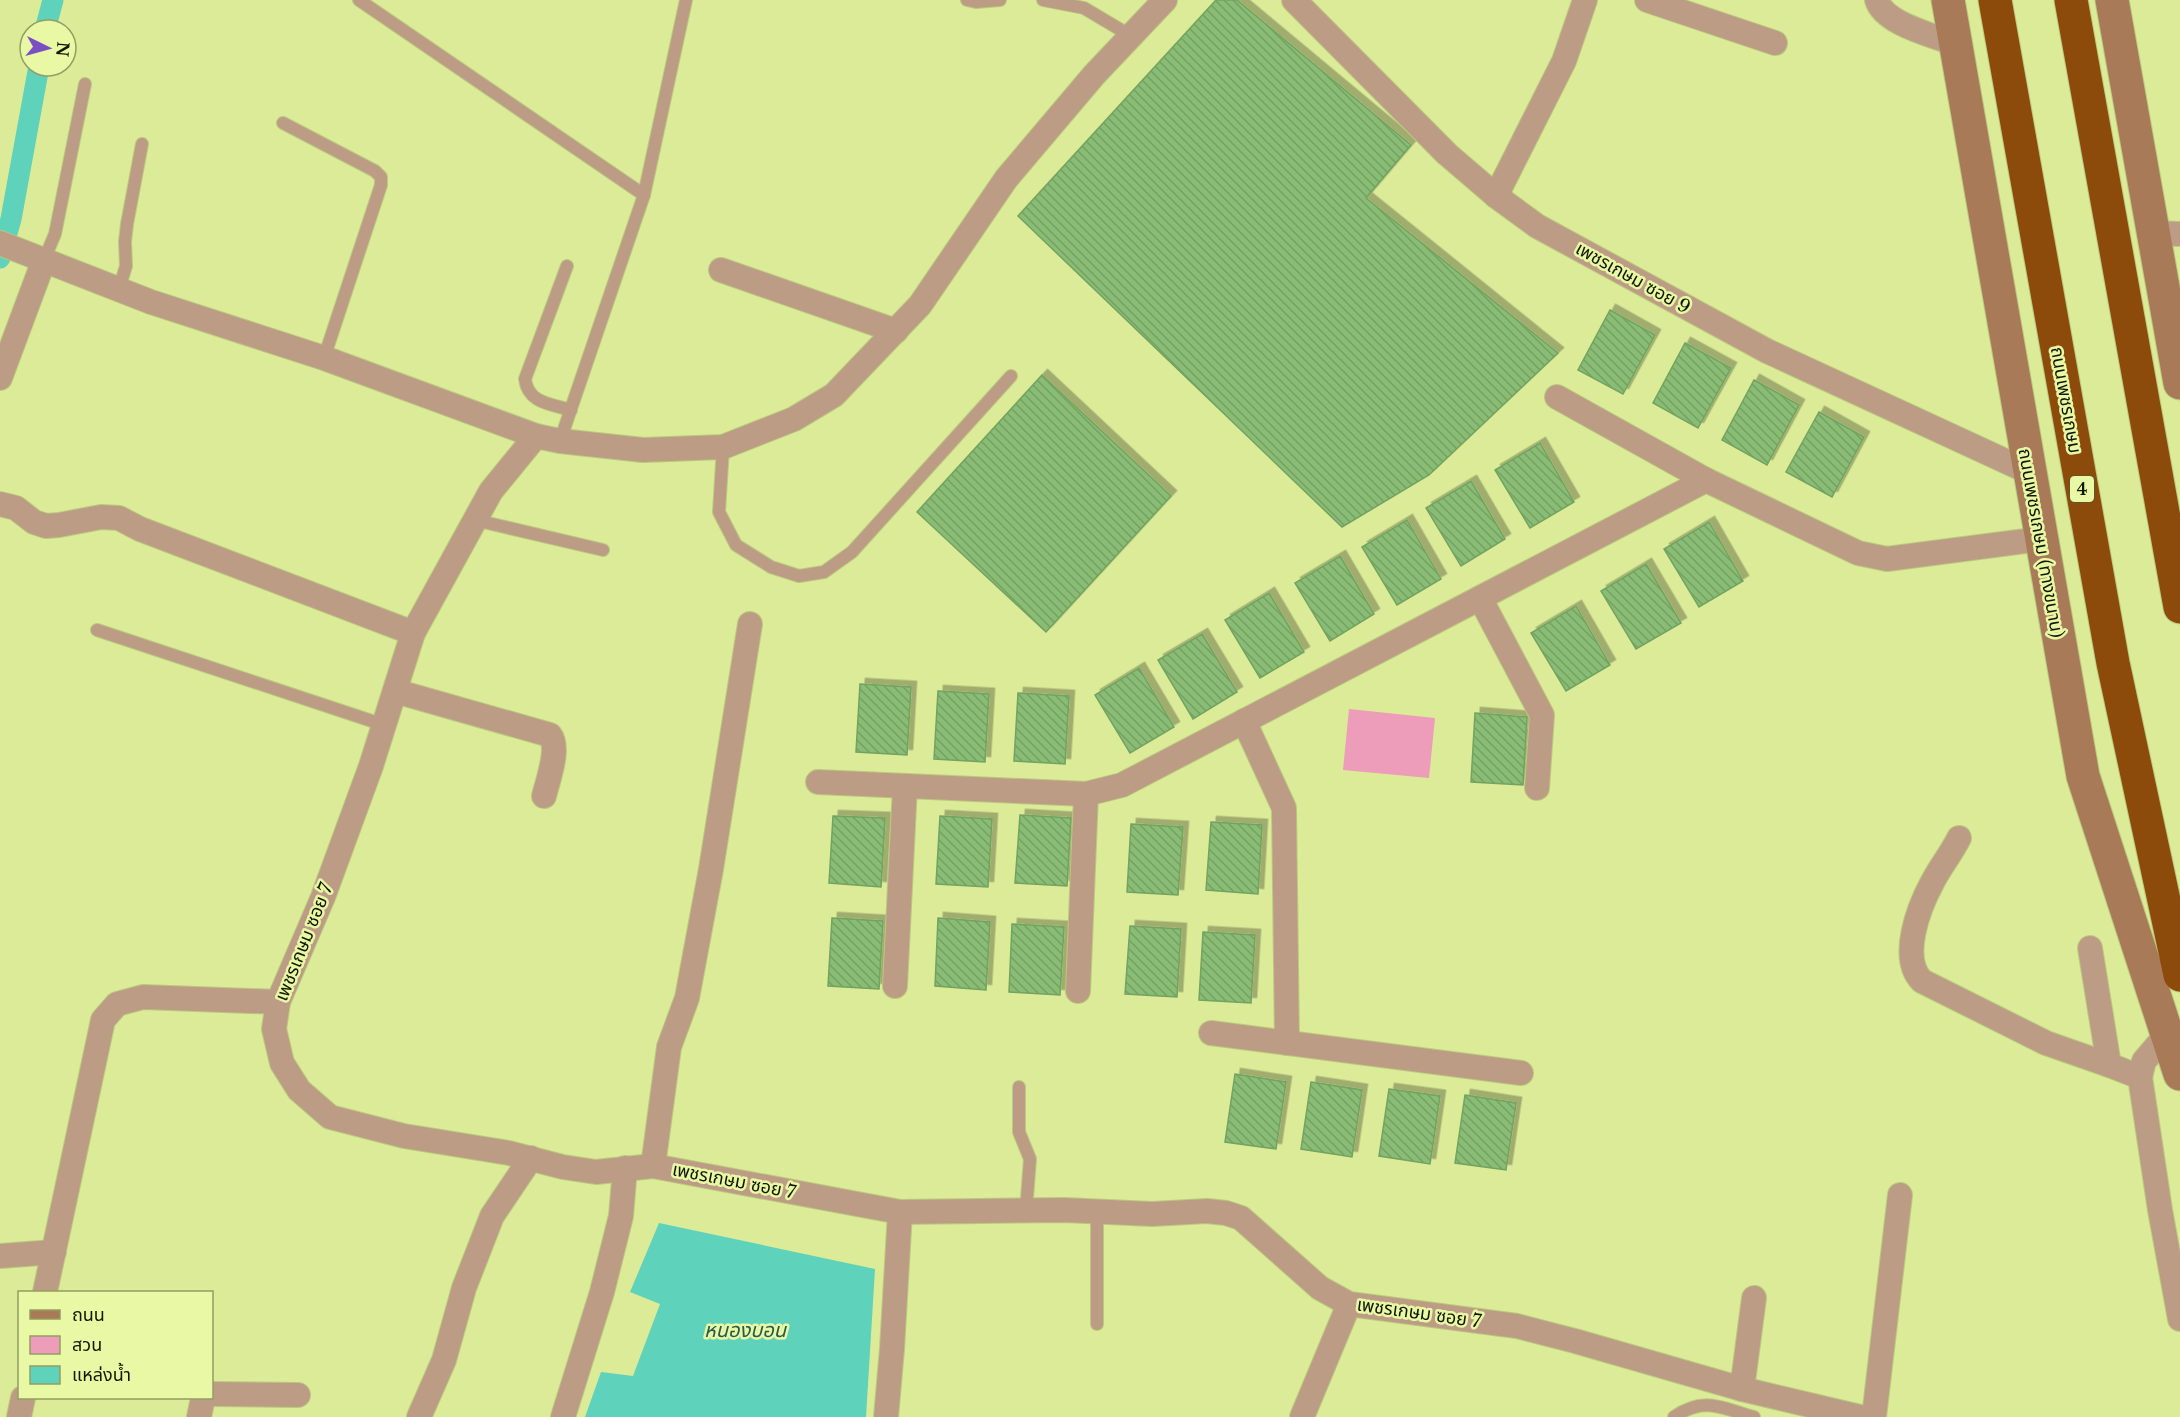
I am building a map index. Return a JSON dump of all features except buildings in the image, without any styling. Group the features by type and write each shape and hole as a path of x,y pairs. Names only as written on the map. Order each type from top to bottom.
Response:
{"highway":[{"name":"ถนนเพชรเกษม","path":"1995,0 2113,663 2180,975"},
{"path":"2071,0 2180,607"}],"main road":[{"name":"ถนนเพชรเกษม (ทางขนาน)","path":"1948,0 2083,776 2180,1074"},
{"path":"2112,0 2167,234 2180,383"}],"street":[{"path":"0,243 151,302 324,358 537,436 560,441 643,450 723,447 794,419 834,394 920,305 1006,178 1094,75 1165,0"},
{"name":"เพชรเกษม ซอย 9","path":"1294,0 1447,154 1496,196 1537,226 1767,351 2029,472"},
{"path":"1496,196 1564,61 1585,0"},
{"path":"1647,0 1775,44"},
{"path":"1877,0 1879,8 1890,18 1955,44"},
{"path":"0,378 37,257"},
{"path":"721,270 896,331"},
{"path":"1557,397 1706,480 1858,553 1887,559 2040,539"},
{"name":"เพชรเกษม ซอย 7","path":"537,436 491,491 413,633 371,766 322,897 278,1002 274,1029 282,1063 299,1090 330,1117 404,1136 531,1158 563,1167 596,1172 653,1166 900,1212 1026,1211 1152,1214 1207,1211 1226,1213 1241,1218 1320,1288 1349,1304 1516,1326 1742,1389 1860,1417"},
{"path":"818,782 1086,794 1122,785 1706,480"},
{"path":"0,504 16,508 34,522 46,526 101,517 118,518 140,529 413,633"},
{"path":"1480,598 1542,715 1537,788"},
{"path":"653,1166 669,1047 687,998 711,869 750,624"},
{"path":"394,691 550,735 555,749 544,796"},
{"path":"1244,721 1284,808 1287,1043"},
{"path":"895,986 905,786"},
{"path":"1078,991 1086,794"},
{"path":"1959,838 1932,882 1920,911 1912,939 1912,963 1915,974 1922,981 2046,1043 2140,1077"},
{"path":"2090,948 2109,1065"},
{"path":"45,1291 103,1020 117,1004 143,997 278,1002"},
{"path":"1211,1033 1521,1073"},
{"path":"2167,1034 2144,1060 2140,1077 2170,1207 2180,1318"},
{"path":"419,1417 444,1360 464,1288 492,1216 531,1158"},
{"path":"563,1417 602,1292 621,1216 626,1168"},
{"path":"1874,1417 1900,1196"},
{"path":"886,1417 900,1212"},
{"path":"0,1256 54,1252"},
{"path":"1742,1389 1754,1298"},
{"path":"1302,1417 1349,1304"},
{"path":"213,1394 298,1395"},
{"path":"19,1417 23,1399"},
{"path":"199,1417 203,1399"}],"lane":[{"path":"359,0 644,195"},
{"path":"560,441 644,195 686,0"},
{"path":"967,0 976,2 1000,0"},
{"path":"1043,0 1084,8 1131,36"},
{"path":"37,257 55,234 85,84"},
{"path":"283,123 375,171 381,177 381,185 324,358"},
{"path":"119,289 126,266 126,233 142,144"},
{"path":"567,266 525,379 526,388 534,399 571,410"},
{"path":"723,447 719,512 736,545 771,567 799,576 824,572 852,552 1011,376"},
{"path":"475,520 603,550"},
{"path":"97,630 384,725"},
{"path":"1019,1087 1019,1132 1029,1159 1026,1211"},
{"path":"1097,1212 1097,1324"},
{"path":"1674,1417 1686,1408 1707,1404 1754,1417"}],"green space":[{"path":"1349,709 1435,718 1429,778 1343,770"}],"water":[{"name":"หนองบอน","path":"659,1223 875,1269 866,1417 585,1417 601,1372 633,1376 660,1304 630,1292"}],"waterway":[{"path":"48,18 53,0"},
{"path":"0,258 11,219 37,78"}]}
